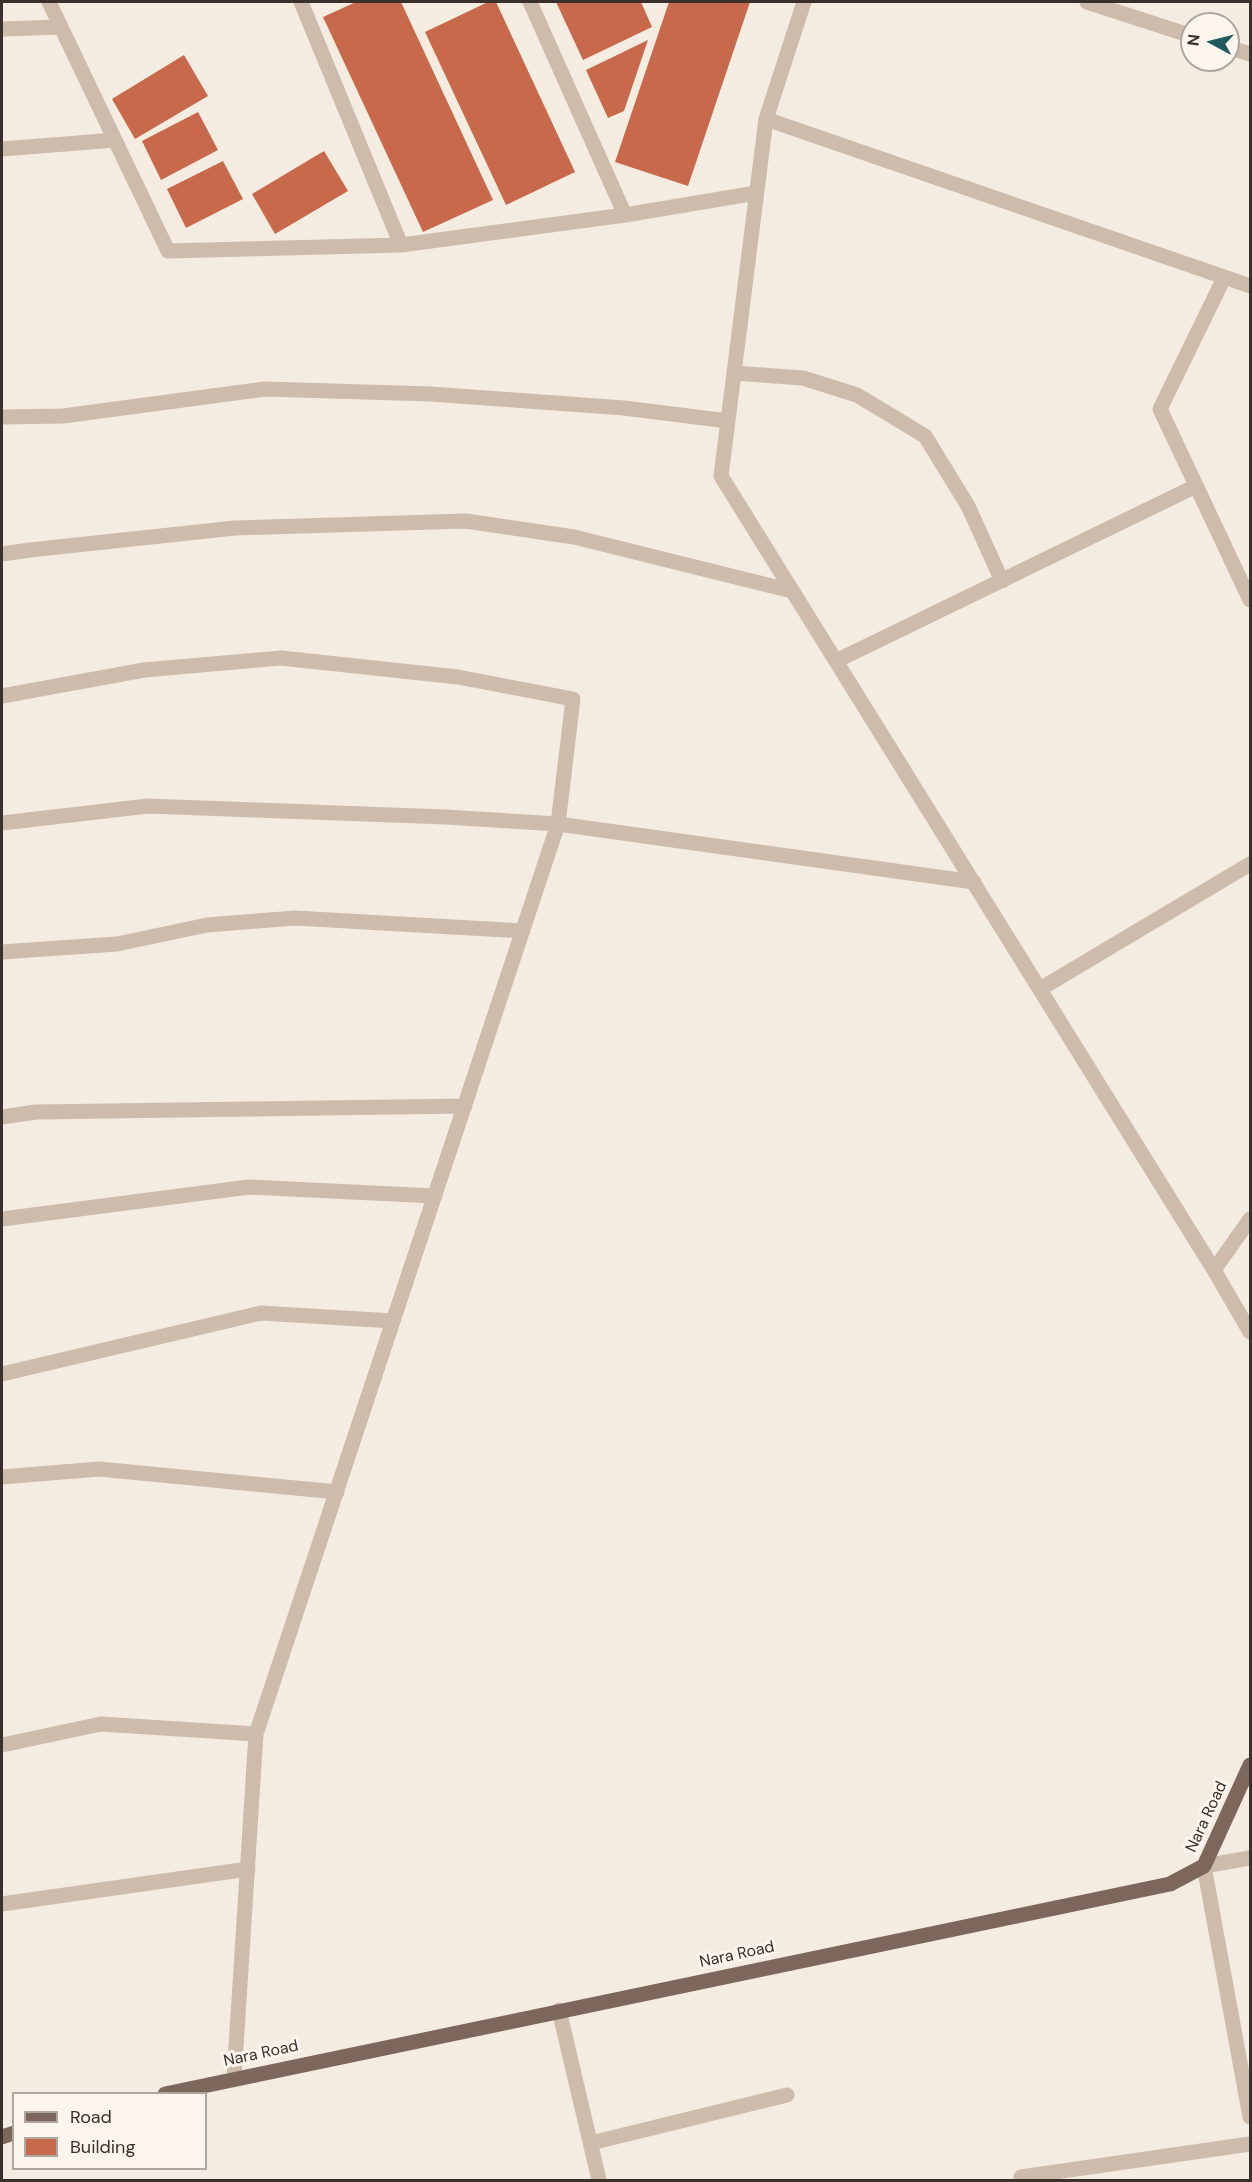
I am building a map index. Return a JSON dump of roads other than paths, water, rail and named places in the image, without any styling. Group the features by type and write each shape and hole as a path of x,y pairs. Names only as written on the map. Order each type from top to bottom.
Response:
{"main road":[{"name":"Nara Road","path":"174,2092 1170,1884 1204,1866 1251,1765"}],"street":[{"path":"49,2 168,251 401,245 625,216 756,193"},
{"path":"301,2 401,245"},
{"path":"530,2 625,216"},
{"path":"804,2 766,119 721,476 1215,1270 1251,1332"},
{"path":"1087,2 1180,32"},
{"path":"2,29 62,27"},
{"path":"766,119 1251,286"},
{"path":"2,149 115,140"},
{"path":"1224,278 1160,409 1251,600"},
{"path":"734,373 803,378 858,395 925,436 968,506 1002,580"},
{"path":"2,417 63,416 265,389 442,395 624,408 728,421"},
{"path":"836,661 1197,486"},
{"path":"2,554 235,528 466,522 574,537 792,591"},
{"path":"2,696 144,670 281,658 458,677 573,699 558,824 256,1734 234,2078"},
{"path":"2,823 148,806 446,817 558,824 974,882"},
{"path":"1040,989 1251,864"},
{"path":"2,952 117,944 207,925 295,918 523,931"},
{"path":"2,1117 36,1112 465,1106"},
{"path":"2,1219 249,1187 435,1196"},
{"path":"1215,1270 1251,1219"},
{"path":"2,1374 261,1313 393,1322"},
{"path":"2,1477 99,1469 337,1492"},
{"path":"2,1745 101,1724 256,1734"},
{"path":"1250,2114 1204,1866 1251,1858"},
{"path":"2,1904 248,1869"},
{"path":"559,2010 599,2181"},
{"path":"591,2143 787,2095"},
{"path":"1021,2176 1251,2144"}]}
